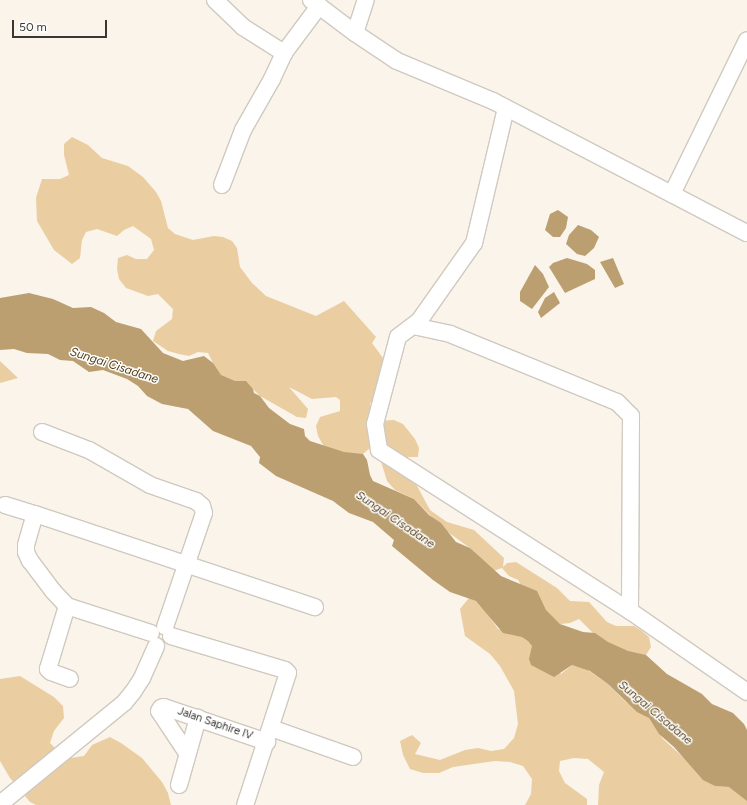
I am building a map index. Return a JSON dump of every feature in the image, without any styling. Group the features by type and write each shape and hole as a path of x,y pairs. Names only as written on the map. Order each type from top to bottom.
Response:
{"street":[{"path":"215,0 243,27 284,52"},
{"path":"355,33 366,0"},
{"path":"222,185 243,130 272,78 284,52 315,3 396,61 506,108 747,233"},
{"path":"672,194 747,40"},
{"path":"506,108 474,243 419,321 398,337 375,424 380,450 630,611 747,692"},
{"path":"419,321 419,328 450,334 617,402 631,416 630,611"},
{"path":"0,804 124,703 134,692 142,678 161,635 204,513 202,506 196,501 150,485 89,450 42,432"},
{"path":"5,505 316,607"},
{"path":"35,514 26,545 26,552 30,561 53,591 67,606 161,635 284,670 288,673 245,805"},
{"path":"67,606 48,669 51,672 70,679"},
{"name":"Jalan Saphire IV","path":"187,753 160,711 164,707 198,718 353,757"},
{"path":"179,785 198,718"}],"shaded area":[{"path":"72,137 88,145 102,158 128,166 143,177 156,192 161,201 168,228 175,234 193,240 214,236 223,237 232,241 237,248 240,267 252,283 266,296 316,316 344,301 376,337 372,343 388,365 386,391 370,403 371,412 376,421 394,420 403,424 415,439 419,448 418,457 408,457 399,462 416,484 430,510 447,522 474,530 504,558 503,567 507,563 516,562 557,588 570,601 589,602 607,622 616,626 634,626 642,631 649,637 651,647 646,655 637,658 601,641 579,619 570,623 560,624 529,598 518,580 509,576 502,568 493,571 470,548 445,530 414,499 395,490 387,481 379,455 370,448 363,454 353,456 332,450 323,445 318,436 316,426 320,417 340,411 340,400 336,397 312,399 289,387 308,409 306,418 297,417 260,396 253,389 215,373 213,363 208,353 198,352 189,356 179,354 168,351 153,341 156,331 172,319 173,309 158,294 148,296 126,288 119,279 117,269 118,258 127,255 136,259 147,259 154,250 151,239 133,226 124,230 117,236 97,229 86,232 82,240 80,258 72,264 54,250 37,221 36,198 42,179 60,179 69,175 64,155 64,144"},
{"path":"0,361 18,378 0,383"},
{"path":"469,598 476,601 485,610 498,629 531,637 561,674 572,665 578,666 585,668 608,684 626,702 649,718 663,739 715,786 729,787 747,794 747,805 598,805 599,785 604,772 588,759 574,758 560,761 559,771 565,783 587,799 587,805 525,805 531,794 532,779 523,766 510,762 495,761 453,767 439,773 423,773 410,769 403,755 400,741 412,735 421,743 415,754 440,760 465,750 478,748 491,751 504,749 514,738 518,724 514,691 500,666 490,654 465,636 460,609"},
{"path":"20,676 54,697 63,706 64,718 54,731 50,743 59,752 70,758 84,756 92,745 110,737 142,758 162,782 168,793 171,805 36,805 30,802 10,778 0,761 0,679"}],"water":[{"path":"558,210 568,217 566,228 560,237 553,237 545,230 550,214"},
{"path":"578,225 591,230 599,237 594,248 585,256 577,254 566,244 569,235"},
{"path":"567,258 587,264 595,270 595,279 565,293 549,267 553,263"},
{"path":"613,258 624,284 615,288 600,262"},
{"path":"535,265 543,274 549,287 532,309 520,301 520,292"},
{"path":"554,292 560,303 541,318 538,312 545,298"},
{"name":"Sungai Cisadane","path":"29,293 53,299 73,308 91,307 104,313 116,322 141,329 163,353 183,361 204,356 213,363 221,375 235,381 246,381 253,389 254,393 260,396 269,408 290,424 304,429 305,436 310,441 344,452 363,454 367,460 370,475 373,481 414,499 429,515 441,523 456,542 470,548 501,576 537,591 546,610 560,624 583,632 595,633 608,642 628,651 646,655 667,674 702,694 712,704 733,713 744,724 747,730 747,801 729,787 715,786 703,780 674,747 659,734 649,718 637,712 608,684 590,671 572,665 554,677 531,665 529,659 532,646 528,641 522,637 503,633 476,601 450,592 433,580 392,546 394,540 373,522 349,513 333,501 276,476 259,463 260,457 251,446 213,431 188,409 162,404 147,396 138,386 127,379 103,370 89,372 73,361 60,360 48,354 27,353 14,349 0,350 0,298"}]}
